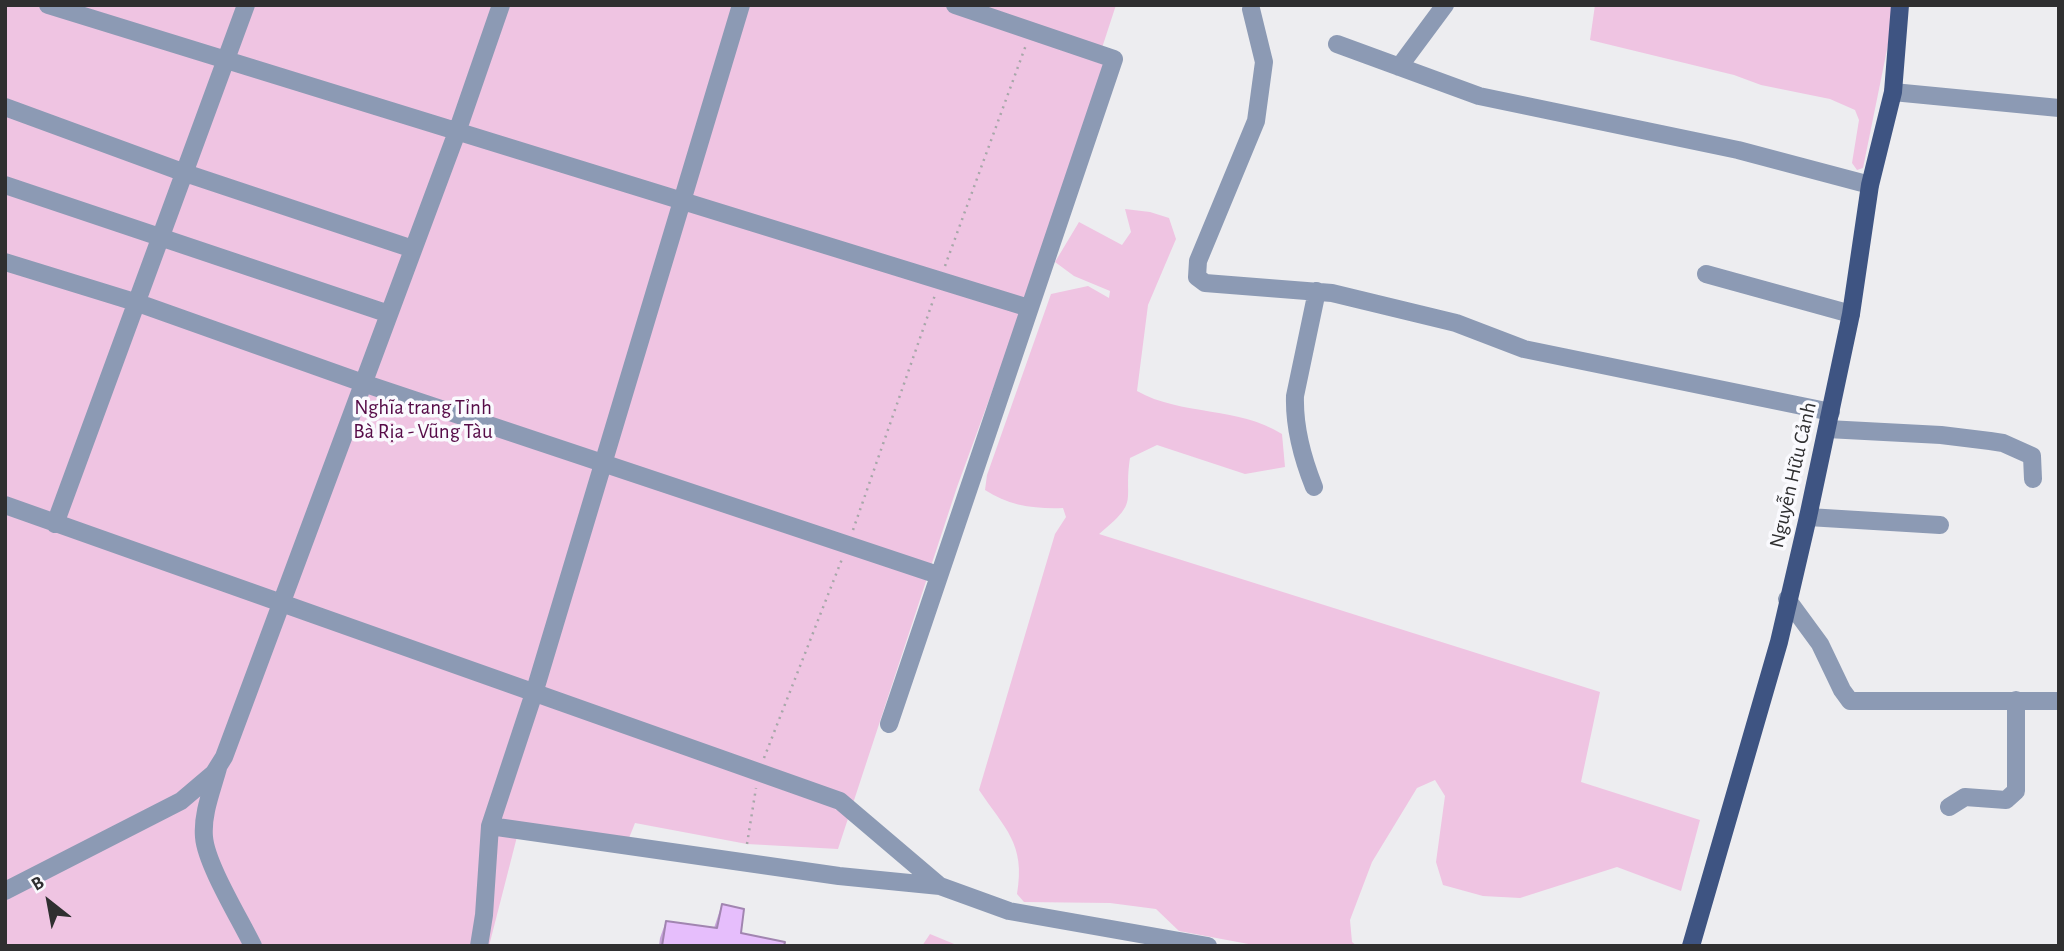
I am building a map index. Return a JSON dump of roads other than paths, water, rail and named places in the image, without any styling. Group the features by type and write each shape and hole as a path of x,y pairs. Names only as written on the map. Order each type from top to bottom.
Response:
{"main road":[{"name":"Nguyễn Hữu Cảnh","path":"1691,946 1779,642 1808,517 1851,314 1870,185 1893,92 1900,5"}],"street":[{"path":"48,5 1029,308"},
{"path":"55,524 246,5"},
{"path":"253,946 208,854 204,837 205,813 219,764 283,606 501,5"},
{"path":"479,946 484,915 490,825 534,690 741,5"},
{"path":"889,724 1114,59 955,5"},
{"path":"1399,67 1445,5"},
{"path":"1251,9 1264,62 1255,121 1198,261 1197,277 1205,284 1317,291 1457,323 1524,349 1829,420 2003,443 2032,456 2033,479"},
{"path":"1337,44 1479,96 1738,150 1870,185"},
{"path":"1893,92 2059,108"},
{"path":"5,107 185,173 413,249"},
{"path":"5,185 389,314"},
{"path":"5,262 138,303 363,383 938,575"},
{"path":"1706,274 1851,314"},
{"path":"1314,486 1302,458 1294,396 1317,291"},
{"path":"5,505 283,606 534,690 840,801 940,886"},
{"path":"1808,517 1940,525"},
{"path":"1787,599 1821,644 1842,690 1850,701 2059,701"},
{"path":"1949,807 1965,797 2006,800 2015,791 2016,700"},
{"path":"5,891 181,801 219,764"},
{"path":"490,825 839,876 940,886 1009,911 1208,946"}],"park label":[{"name":"Nghĩa trang Tỉnh Bà Rịa - Vũng Tàu","path":"423,420"}]}
